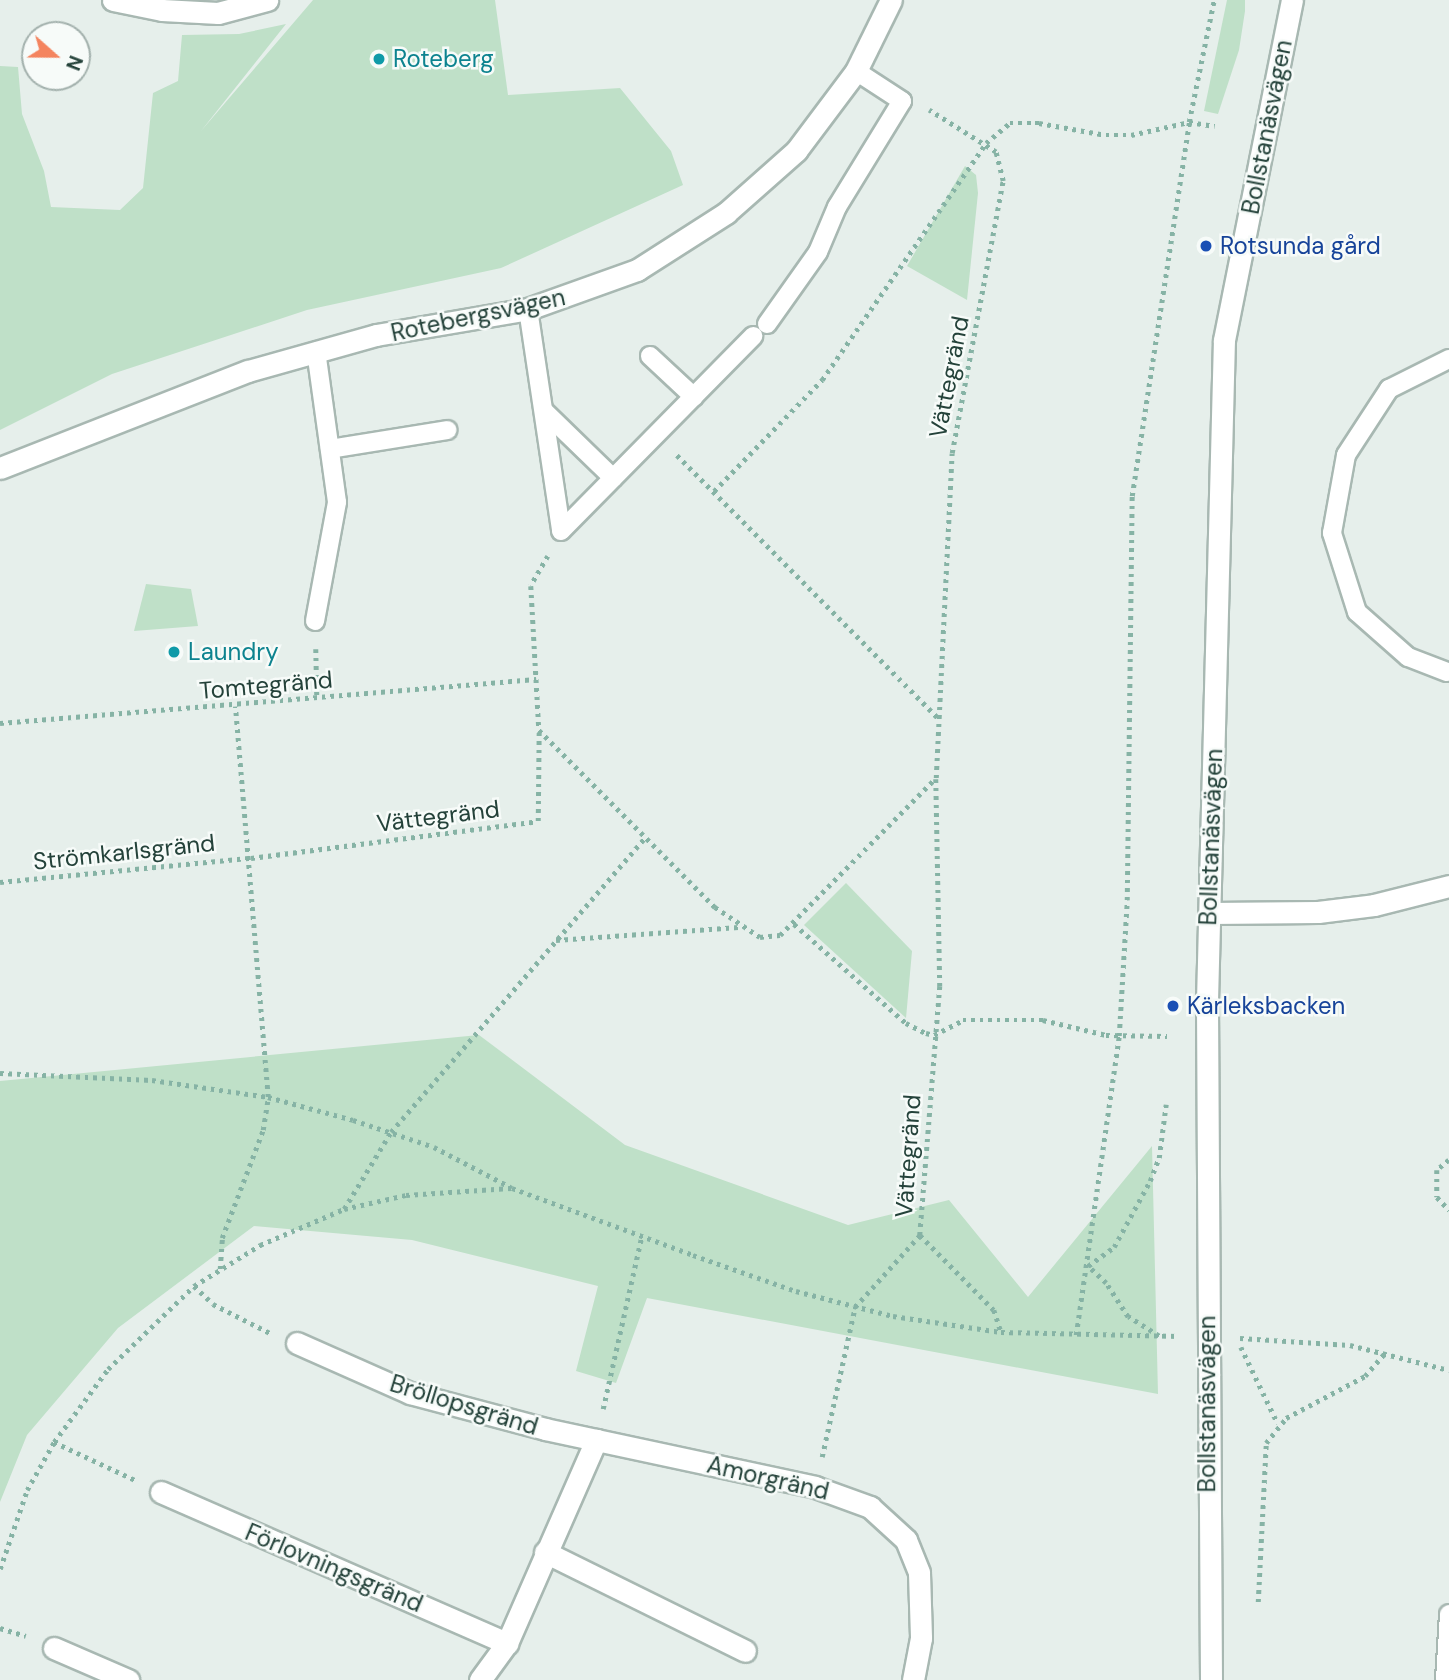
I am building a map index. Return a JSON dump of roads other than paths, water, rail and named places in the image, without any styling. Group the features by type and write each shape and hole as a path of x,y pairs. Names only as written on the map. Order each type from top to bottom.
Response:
{"street":[{"path":"113,0 155,5 238,5 267,0"},
{"name":"Rotebergsvägen","path":"0,468 172,399 316,351 376,335 528,309 637,271 682,246 761,185 796,151 856,71 891,0"},
{"name":"Bollstanäsvägen","path":"1211,1680 1207,1502 1210,913 1224,340 1292,0"},
{"path":"1210,913 1318,912 1374,905 1449,886"},
{"name":"Bröllopsgränd","path":"297,1343 410,1393 596,1440"},
{"path":"480,1680 507,1643 596,1440"},
{"name":"Amorgränd","path":"596,1440 815,1487 870,1507 906,1540 919,1573 921,1638 913,1680"},
{"name":"Förlovningsgränd","path":"161,1492 507,1643"},
{"path":"545,1552 745,1651"},
{"path":"54,1648 128,1680"}],"lane":[{"path":"528,309 561,531 760,330 818,252 837,207 901,101 856,71"},
{"path":"315,621 337,502 316,351"},
{"path":"650,356 694,397"},
{"path":"1447,672 1408,657 1357,612 1332,533 1346,455 1389,389 1449,359"},
{"path":"545,412 613,478"},
{"path":"330,449 447,430"},
{"path":"1445,1680 1449,1614"}],"place":[{"name":"Roteberg","path":"379,59"},
{"name":"Rotsunda gård","path":"1206,246"},
{"name":"Laundry","path":"174,652"},
{"name":"Kärleksbacken","path":"1173,1006"}]}
